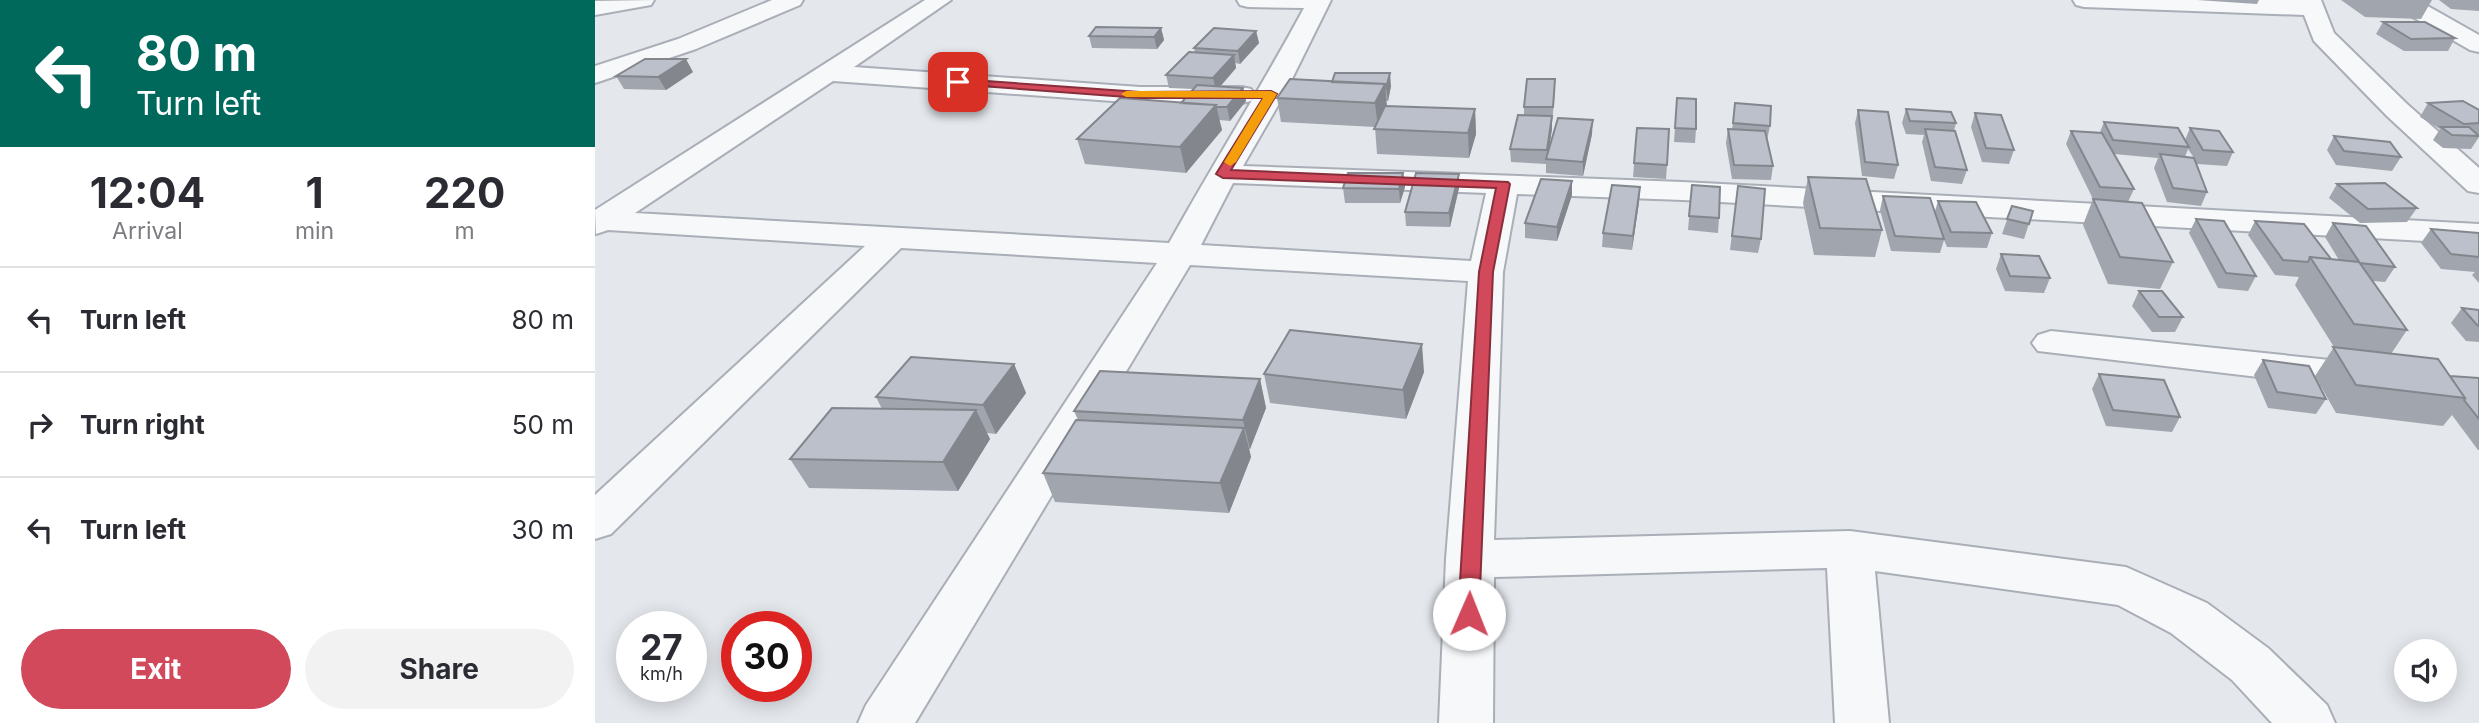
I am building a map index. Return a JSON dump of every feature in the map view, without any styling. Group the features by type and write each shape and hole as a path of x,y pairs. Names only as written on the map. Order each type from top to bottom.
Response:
{"street":[{"path":"595,8 643,0"},
{"path":"595,75 687,44 792,0"},
{"path":"597,222 940,0"},
{"path":"885,723 1180,254 1223,174 1271,94 1319,1 1248,0"},
{"path":"2084,0 2311,4 2323,36 2396,110 2479,184"},
{"path":"2400,0 2468,35 2479,46"},
{"path":"828,73 1140,95 1271,94"},
{"path":"1223,174 1697,192 2479,234"},
{"path":"1466,723 1470,559 1486,272 1503,184"},
{"path":"597,222 1486,272"},
{"path":"595,522 892,237"},
{"path":"2051,343 2410,382"},
{"path":"1470,559 1850,549 2126,587 2189,618 2250,664 2308,723"},
{"path":"1850,549 1862,723"}],"building":[{"path":"2383,22 2425,22 2455,38 2411,39"},
{"path":"1096,27 1161,28 1154,37 1089,36"},
{"path":"1214,28 1256,31 1238,51 1194,48"},
{"path":"1189,52 1234,55 1213,78 1166,75"},
{"path":"645,59 686,59 658,77 616,76"},
{"path":"1335,73 1390,73 1385,88 1385,84 1332,82"},
{"path":"1290,79 1385,84 1375,103 1277,98"},
{"path":"1527,79 1555,79 1553,107 1524,107"},
{"path":"1197,85 1243,88 1227,107 1181,103"},
{"path":"1120,98 1216,105 1180,147 1077,139"},
{"path":"1677,98 1696,99 1696,129 1675,128"},
{"path":"2463,101 2479,110 2479,123 2464,124 2428,103"},
{"path":"1735,103 1771,106 1770,126 1733,123"},
{"path":"1385,106 1475,109 1468,133 1374,129"},
{"path":"1906,109 1951,112 1956,123 1910,121"},
{"path":"1858,110 1888,112 1898,165 1865,162"},
{"path":"1975,113 2001,115 2014,150 1986,148"},
{"path":"1518,115 1552,116 1547,150 1510,149"},
{"path":"1558,118 1593,120 1583,162 1546,159"},
{"path":"2104,122 2178,128 2189,147 2113,140"},
{"path":"2441,127 2469,127 2479,136 2452,135"},
{"path":"1637,128 1669,129 1667,165 1634,163"},
{"path":"2190,128 2219,131 2233,152 2203,150"},
{"path":"1728,129 1765,131 1773,166 1734,165"},
{"path":"1925,129 1955,131 1967,170 1935,167"},
{"path":"2071,131 2102,133 2134,189 2100,187"},
{"path":"2334,136 2390,142 2401,157 2344,151"},
{"path":"2160,154 2194,158 2207,192 2173,188"},
{"path":"1348,173 1403,173 1399,189 1343,188"},
{"path":"1416,173 1459,174 1449,213 1405,212"},
{"path":"1808,177 1866,179 1882,230 1820,228"},
{"path":"1541,179 1572,181 1557,227 1525,223"},
{"path":"2385,183 2417,208 2368,209 2337,184"},
{"path":"1612,185 1640,187 1633,236 1603,233"},
{"path":"1692,185 1720,187 1719,218 1689,216"},
{"path":"1738,186 1765,189 1761,239 1732,236"},
{"path":"1883,196 1930,198 1944,239 1895,236"},
{"path":"2093,199 2142,203 2173,262 2120,257"},
{"path":"1938,201 1976,202 1992,233 1951,232"},
{"path":"2012,206 2033,211 2029,224 2007,219"},
{"path":"2196,219 2224,221 2256,276 2226,273"},
{"path":"2255,221 2304,224 2331,259 2310,257 2308,262 2283,260"},
{"path":"2333,223 2366,226 2395,267 2360,263"},
{"path":"2431,229 2479,233 2479,257 2451,254"},
{"path":"2001,254 2039,256 2050,278 2010,276"},
{"path":"2310,257 2359,262 2407,330 2354,324"},
{"path":"2139,291 2162,291 2183,317 2159,317"},
{"path":"2462,308 2479,310 2479,326 2477,325"},
{"path":"1290,330 1422,344 1403,390 1264,374"},
{"path":"2333,347 2438,359 2465,398 2356,385"},
{"path":"911,357 1014,364 983,405 876,397"},
{"path":"2263,360 2309,366 2326,399 2277,392"},
{"path":"1100,371 1260,379 1243,420 1074,411"},
{"path":"2099,374 2164,380 2180,417 2113,410"},
{"path":"2450,376 2479,378 2479,419 2464,400"},
{"path":"832,408 976,410 943,462 790,459"},
{"path":"1076,420 1244,428 1220,483 1043,473"}],"slow traffic":[{"path":"1126,94 1271,94 1230,162"}],"route":[{"path":"958,82 1140,95 1271,94 1223,174 1503,184 1486,272 1469,614"}]}
